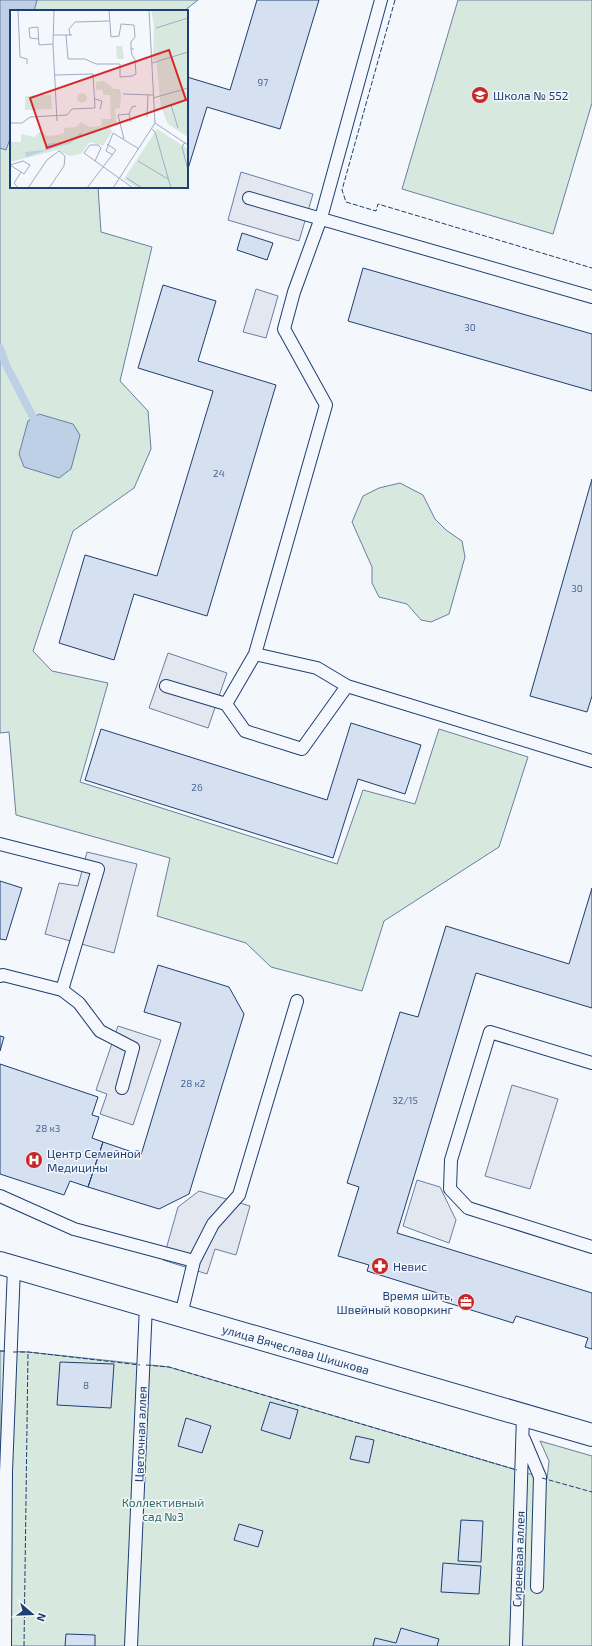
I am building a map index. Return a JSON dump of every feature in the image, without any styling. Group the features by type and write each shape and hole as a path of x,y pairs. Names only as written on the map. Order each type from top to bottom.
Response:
{"street":[{"name":"улица Вячеслава Шишкова","path":"7,1265 180,1316 523,1426 592,1435"}],"lane":[{"path":"226,704 255,654 326,405 284,329 294,292 321,218 381,0"},
{"path":"249,198 592,297"},
{"path":"255,654 317,668 347,686 592,761"},
{"path":"166,686 226,704 245,731 302,749 347,686"},
{"path":"0,844 98,868 62,990"},
{"path":"0,976 62,990 79,1003 100,1031 133,1048 122,1088"},
{"path":"180,1316 194,1262 213,1224 239,1195 297,1000"},
{"path":"592,1063 490,1032 451,1160 450,1189 468,1208 592,1247"},
{"path":"0,1196 74,1229 194,1262"},
{"path":"5,1646 3,1472 7,1265"},
{"name":"Цветочная аллея","path":"131,1646 146,1306"},
{"path":"523,1426 540,1477 537,1587"},
{"name":"Сиреневая аллея","path":"516,1646 523,1426"}],"green space":[{"path":"0,0 198,0 185,10 10,10 10,188 98,188 101,232 152,247 120,381 148,411 151,449 134,488 73,531 33,651 52,671 108,683 80,782 337,864 363,790 415,804 439,729 528,757 499,847 384,921 362,991 271,967 246,943 157,916 170,858 16,815 9,732 0,733"},
{"name":"Школа № 552","path":"458,0 592,0 592,103 553,234 402,189"},
{"path":"400,483 423,495 435,519 446,530 462,541 465,557 449,614 431,622 421,620 407,604 379,597 372,583 372,567 352,522 363,496 379,488"},
{"name":"Коллективный сад №3","path":"0,1351 28,1352 169,1367 547,1479 549,1461 540,1441 592,1456 592,1646 0,1646"}],"shaded area":[{"path":"241,172 313,194 299,241 228,220"},
{"path":"256,289 278,296 266,338 243,332"},
{"path":"168,653 227,673 208,728 149,708"},
{"path":"87,852 137,864 114,953 45,934 59,883 78,886"},
{"path":"118,1026 161,1040 133,1125 100,1114 107,1094 96,1090"},
{"path":"512,1085 558,1099 530,1189 485,1176"},
{"path":"417,1180 440,1187 456,1220 449,1243 403,1226"},
{"path":"199,1191 250,1206 236,1255 215,1249 207,1274 163,1260 178,1207"}],"water":[{"path":"0,0 37,0 34,10 10,10 10,139 6,150 0,148"},
{"path":"39,414 73,424 80,435 71,469 59,478 24,467 19,454 28,421"}],"building":[{"path":"257,0 319,0 280,129 207,107 188,169 188,77 230,90"},
{"path":"242,233 273,243 267,260 237,250"},
{"path":"363,268 592,334 592,391 348,321"},
{"path":"163,285 216,301 198,361 276,385 207,616 134,594 114,660 59,643 85,555 157,576 213,391 138,368"},
{"path":"592,479 592,696 587,712 530,696"},
{"path":"351,723 421,745 405,794 358,779 333,858 85,780 101,729 327,800"},
{"path":"0,881 22,888 6,940 0,939"},
{"path":"592,888 592,1008 476,973 397,1233 592,1293 592,1349 585,1347 588,1338 516,1316 513,1323 442,1301 444,1295 367,1271 369,1265 338,1256 359,1187 347,1183 400,1012 418,1017 446,926 569,964"},
{"path":"158,965 229,987 244,1014 189,1194 159,1209 88,1187 103,1142 141,1155 181,1023 144,1012"},
{"path":"0,1036 4,1037 0,1051"},
{"path":"0,1064 98,1097 92,1115 99,1117 92,1138 103,1142 88,1187 70,1181 64,1195 0,1174"},
{"path":"60,1362 114,1364 111,1408 57,1405"},
{"path":"270,1402 298,1410 290,1439 261,1430"},
{"path":"186,1418 211,1426 202,1453 178,1446"},
{"path":"356,1436 374,1440 369,1463 350,1459"},
{"path":"461,1520 483,1521 481,1562 458,1561"},
{"path":"239,1524 263,1531 258,1547 234,1540"},
{"path":"443,1563 481,1566 479,1594 441,1592"},
{"path":"401,1628 439,1639 437,1646 373,1646 375,1638 396,1643"},
{"path":"66,1634 95,1635 95,1646 65,1646"}],"waterway":[{"path":"0,348 6,365 33,417"}],"fence":[{"path":"395,0 342,190 346,202 376,211 378,204 592,268"},
{"path":"0,1351 7,1351"},
{"path":"13,1352 28,1352 140,1365"},
{"path":"24,1646 28,1352"},
{"path":"146,1365 169,1367 517,1470"},
{"path":"542,1478 592,1492"}],"place":[{"name":"Школа № 552","path":"480,95"},
{"name":"Центр Семейной Медицины","path":"34,1160"},
{"name":"Невис","path":"380,1266"},
{"name":"Время шить, Швейный коворкинг","path":"466,1302"}]}
